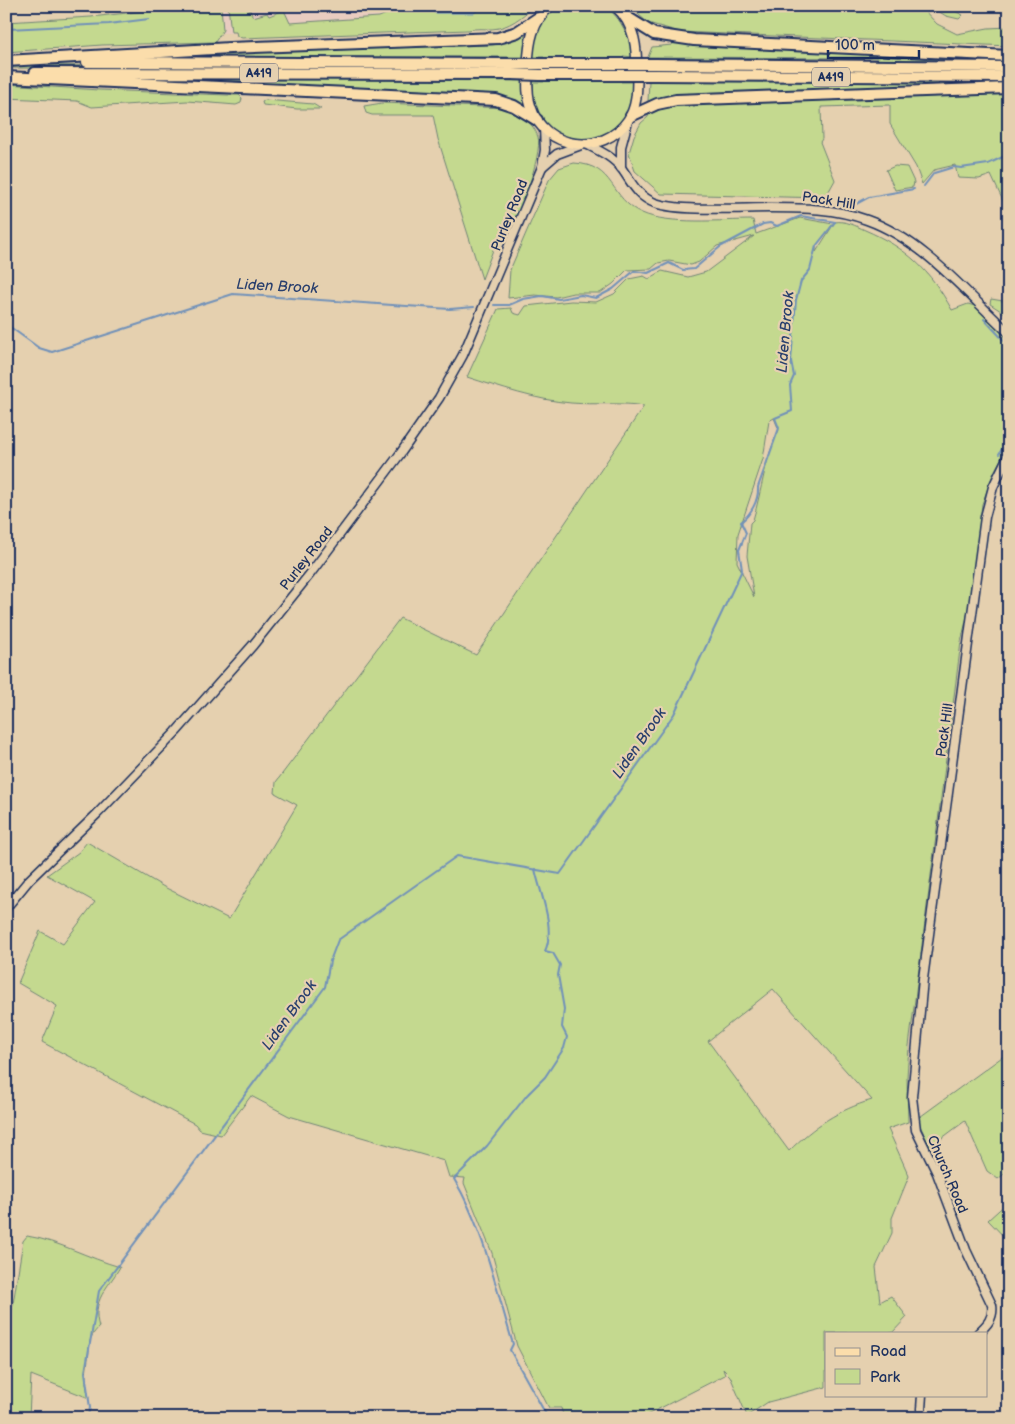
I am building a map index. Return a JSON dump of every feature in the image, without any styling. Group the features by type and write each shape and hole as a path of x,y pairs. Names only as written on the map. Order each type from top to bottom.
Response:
{"highway":[{"name":"A419","path":"625,16 654,34 686,40 1009,56"},
{"name":"A419","path":"6,61 200,50 498,38 517,32 538,18"},
{"name":"A419","path":"6,61 512,69"},
{"name":"A419","path":"6,73 540,69 626,64 1009,66"},
{"name":"A419","path":"540,69 626,75 1009,77"},
{"name":"A419","path":"6,77 496,100 514,106 540,124"},
{"name":"A419","path":"629,119 657,104 676,100 1009,88"}],"main road":[{"path":"550,6 538,18 529,46 528,80 530,106 540,124 559,138 585,145 612,137 629,119 636,98 637,56 635,36 625,16 615,6"}],"street":[{"path":"621,168 621,147 629,119"},
{"name":"Purley Road","path":"6,908 29,880 97,814 176,732 248,651 310,574 400,454 439,398 465,350 542,167 545,150 540,124"},
{"name":"Purley Road","path":"542,167 557,154 585,145"},
{"name":"Pack Hill","path":"585,145 607,155 621,168 637,192 648,200 662,205 812,208 839,212 874,223 903,238 919,250 1009,333"},
{"name":"Pack Hill","path":"919,1013 984,524 993,487 1009,454"},
{"name":"Church Road","path":"919,1013 912,1088 914,1124 937,1173 966,1250 992,1305 993,1312 990,1320 979,1332"},
{"path":"922,1396 921,1409 923,1418"}],"shaded area":[{"path":"193,6 519,6 289,32 220,33 215,32"}],"green space":[{"path":"191,6 221,6 223,30 215,42 102,45 6,52 6,22 91,17"},
{"path":"228,6 248,6 253,17 267,13 269,16 284,10 290,23 379,17 405,6 534,6 510,24 492,29 242,38 237,36 236,32 231,32"},
{"path":"558,6 605,6 616,16 624,28 633,57 624,56 623,60 545,60 544,57 533,57 536,35 539,28 546,16"},
{"path":"629,6 920,6 937,24 957,34 988,28 1009,27 1009,46 680,32 648,23"},
{"path":"930,6 944,6 963,15 959,19 946,16"},
{"path":"525,34 524,57 170,57 245,52 492,45 506,43"},
{"path":"673,42 1009,61 877,61 877,58 648,57 652,47 672,45"},
{"path":"6,65 511,67 511,70 6,68"},
{"path":"654,68 1009,70 1009,73 654,71"},
{"path":"133,78 523,81 525,106 495,95"},
{"path":"544,78 621,78 621,82 633,82 630,108 622,121 611,131 597,137 568,138 554,132 543,122 535,109 533,82 544,82"},
{"path":"649,81 1002,83 1002,85 693,94 648,101"},
{"path":"6,84 99,90 239,95 242,98 241,103 236,105 187,101 92,107 77,101 6,98"},
{"path":"1009,92 1009,214 991,175 979,179 958,178 955,165 934,170 922,184 916,167 890,124 890,105 821,107 822,139 820,142 835,180 825,198 661,194 635,171 629,153 634,136 649,113 672,106"},
{"path":"265,100 313,104 321,109 297,109 263,105 262,102"},
{"path":"382,103 507,108 526,119 536,132 539,146 537,158 523,204 507,239 496,242 482,279 438,139 433,115 372,115 366,113 364,106"},
{"path":"574,163 588,165 605,176 623,200 642,213 666,219 696,221 753,220 756,234 800,218 833,224 816,246 816,252 835,222 854,225 893,244 916,262 935,283 952,310 968,304 975,306 1009,339 1009,444 994,472 982,504 970,604 961,642 909,1046 907,1077 908,1122 888,1129 909,1176 892,1218 892,1233 876,1267 880,1302 891,1296 907,1317 893,1332 825,1332 825,1387 768,1402 747,1416 730,1376 723,1369 725,1375 641,1418 564,1418 561,1408 549,1408 517,1346 492,1253 464,1183 465,1178 449,1177 444,1161 289,1116 251,1096 221,1135 200,1130 195,1124 42,1042 57,1006 18,983 40,931 63,944 95,902 47,875 79,852 87,842 164,887 229,919 297,805 275,793 276,782 400,618 476,655 644,406 580,404 545,399 467,377 498,309 511,308 513,313 520,315 526,306 571,301 596,302 614,294 629,279 644,276 649,279 662,271 688,277 706,272 754,236 717,246 699,262 691,265 669,261 658,263 651,269 627,270 613,284 600,293 573,293 556,297 535,295 508,298 510,270 549,180 559,168","holes":["774,418 779,430 770,451 753,520 750,523 747,556 754,597 737,562 738,534 763,459 769,421","773,989 872,1100 848,1109 827,1120 789,1151 708,1041"]},
{"path":"895,166 907,167 914,182 913,187 895,190 886,170"},
{"path":"991,299 1009,302 1009,316 990,304"},
{"path":"1009,1052 1009,1170 998,1179 987,1171 965,1121 930,1147 917,1119"},
{"path":"1009,1201 1009,1242 988,1220"},
{"path":"27,1236 51,1242 120,1267 102,1295 97,1309 99,1327 90,1342 86,1374 89,1398 31,1375 29,1418 6,1418 6,1348 23,1241"}],"water":[{"path":"445,6 483,6 474,13 434,13 433,9"}],"waterway":[{"path":"8,29 109,24 149,19"},
{"name":"Liden Brook","path":"924,186 934,173 954,167 961,168 988,164 1009,154"},
{"name":"Liden Brook","path":"856,204 869,197 914,189"},
{"name":"Liden Brook","path":"494,305 509,305 523,299 542,296 559,299 581,295 596,298 613,289 634,271 648,273 669,263 683,270 694,269 720,247 763,224 770,223 777,226 801,216 835,222"},
{"name":"Liden Brook","path":"87,1418 90,1408 85,1372 99,1291 325,987 330,961 338,940 457,856 560,874 674,714 742,570 739,550 746,533 741,522 756,502 758,487 779,428 775,418 792,411 790,385 794,376 791,361 796,300 801,281 810,270 816,246 835,222"},
{"name":"Liden Brook","path":"6,324 39,348 52,352 233,294 450,309 474,307"},
{"path":"984,319 1009,346"},
{"path":"999,454 1009,437"},
{"path":"535,869 548,921 549,932 545,951 553,953 560,965 558,975 564,1009 562,1027 567,1037 564,1048 545,1077 527,1095 487,1146 454,1179 473,1218 488,1260 513,1344 510,1350 548,1418 559,1418"}]}
